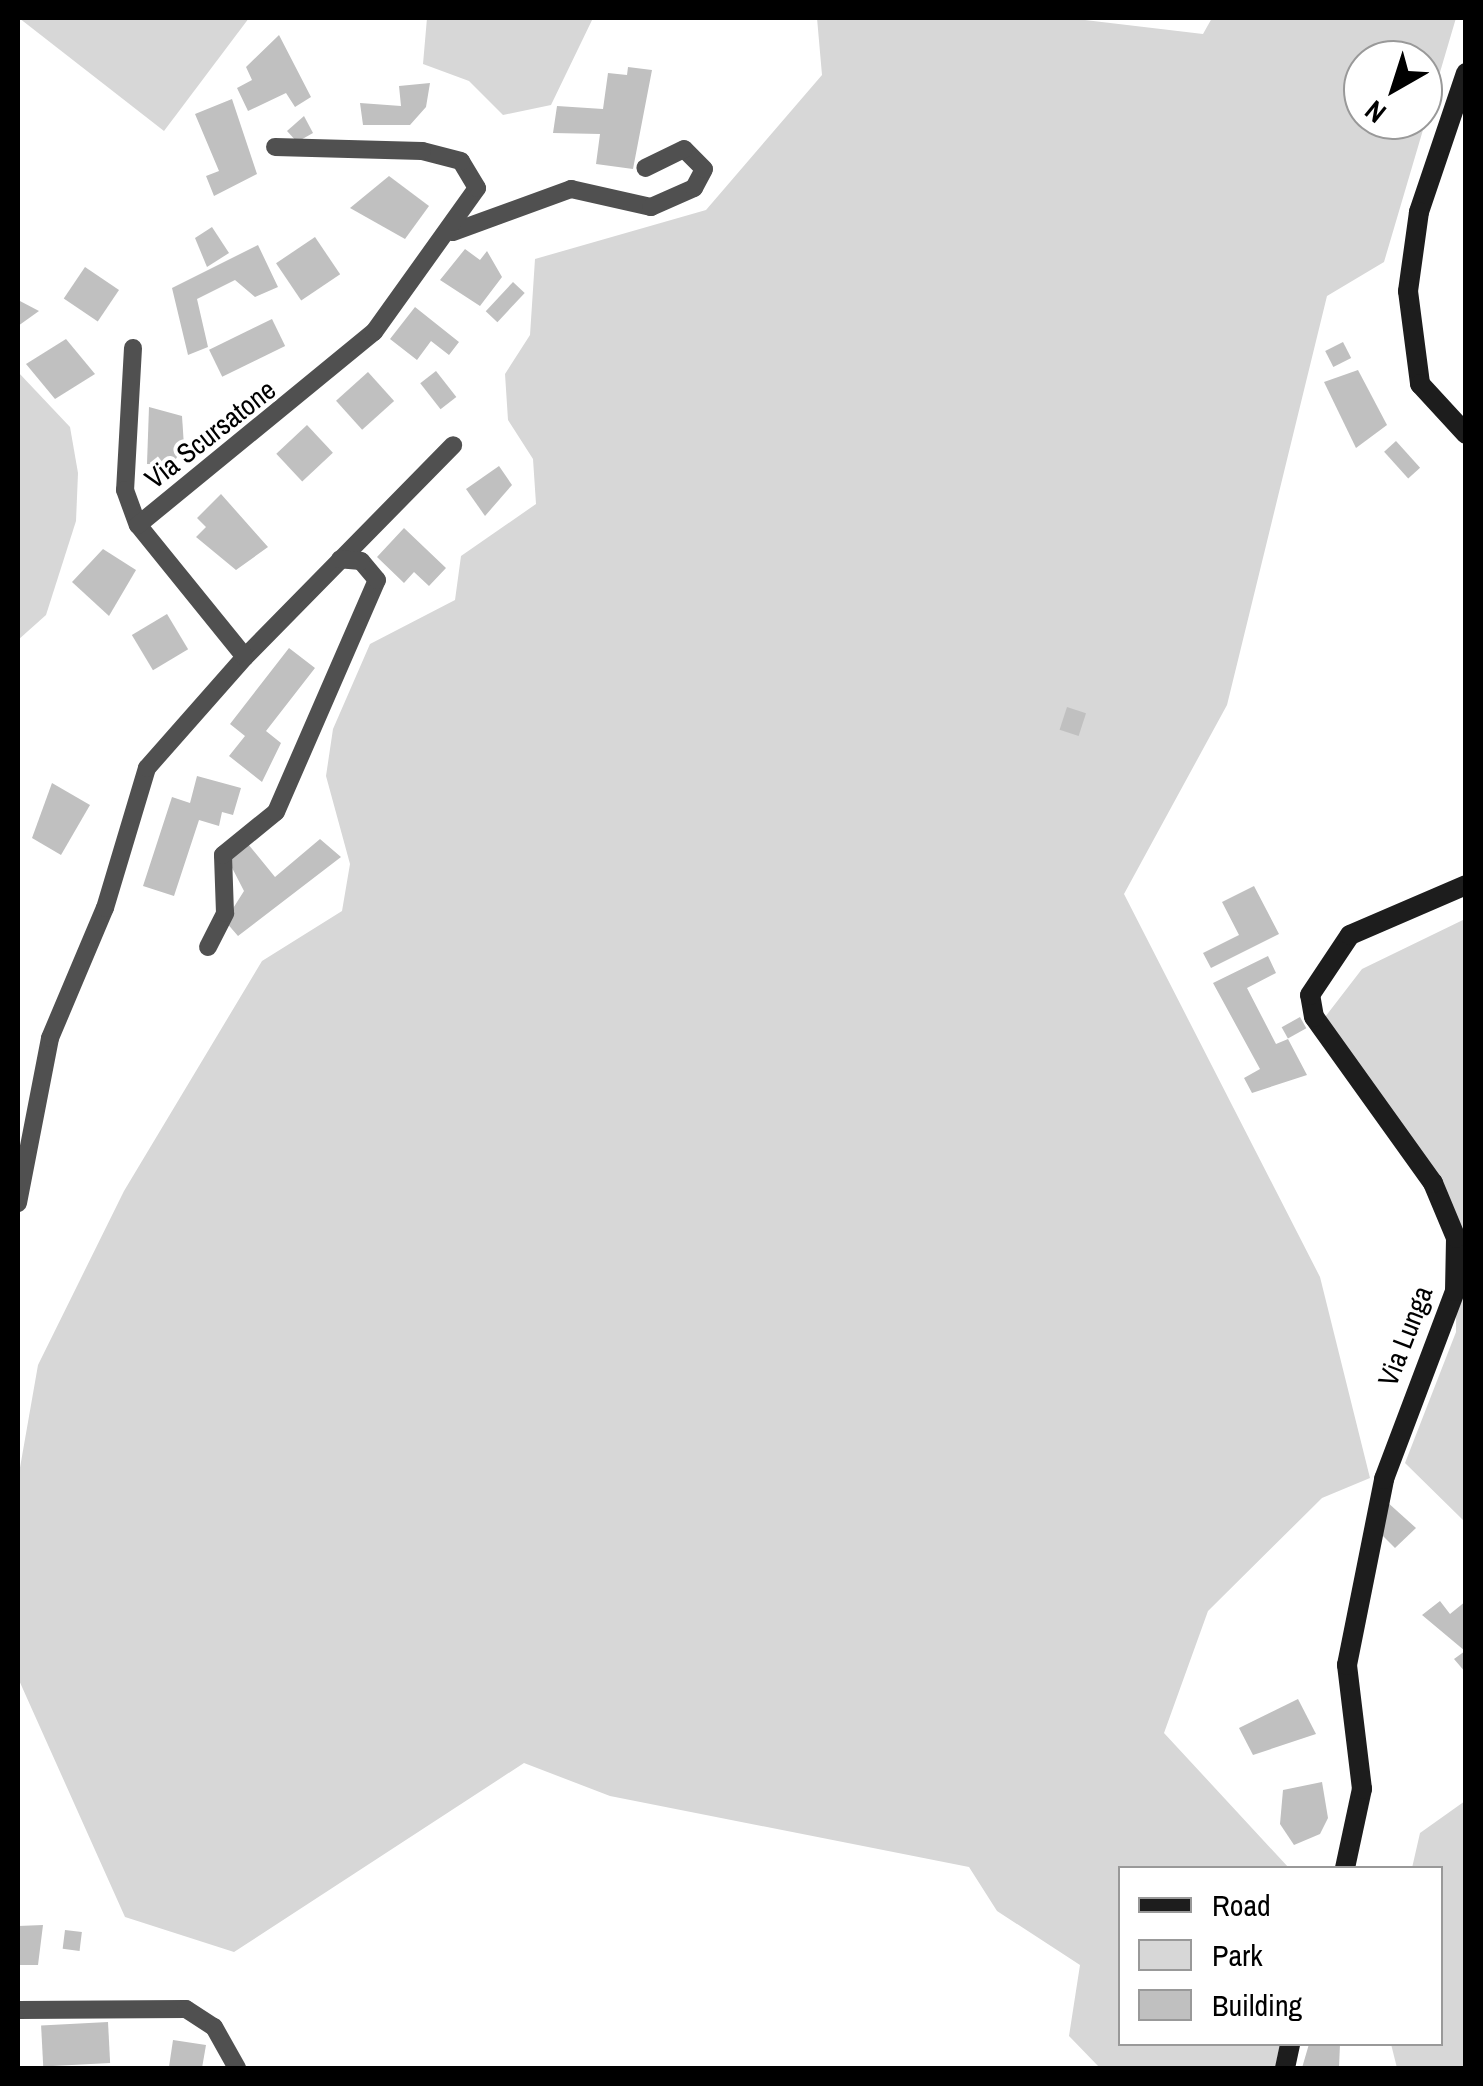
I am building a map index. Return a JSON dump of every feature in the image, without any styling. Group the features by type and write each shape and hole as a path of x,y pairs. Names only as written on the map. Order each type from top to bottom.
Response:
{"street":[{"path":"1466,73 1419,212 1408,291 1420,384 1466,434"},
{"name":"Via Scursatone","path":"246,657 138,525 374,332 453,232 476,188 461,160 275,147"},
{"path":"453,232 571,189 651,206 694,188 704,169 684,148 645,168"},
{"path":"133,348 125,490 138,525"},
{"path":"18,1204 50,1038 105,908 147,768 246,657 454,446"},
{"path":"208,947 224,913 223,855 276,812 377,580 360,561 340,559"},
{"name":"Via Lunga","path":"1345,1866 1362,1789 1346,1665 1384,1479 1454,1291 1456,1238 1433,1183 1314,1017 1310,995 1350,935 1466,885"},
{"path":"18,2010 186,2009 214,2027 237,2068"}],"green space":[{"path":"19,18 249,18 164,131"},
{"path":"427,18 593,18 551,105 503,115 469,81 423,64"},
{"path":"817,18 1068,18 1203,34 1212,18 1456,18 1443,62 1443,40 1343,40 1343,140 1420,140 1384,262 1327,296 1227,705 1124,894 1320,1277 1370,1478 1322,1498 1208,1611 1164,1733 1287,1866 1118,1866 1118,2046 1280,2046 1275,2068 1100,2068 1069,2036 1080,1965 997,1911 969,1867 610,1796 524,1763 234,1952 125,1917 18,1678 18,1479 38,1365 124,1191 262,961 342,911 350,864 326,776 333,729 370,644 455,600 461,556 536,504 533,459 508,420 505,374 530,335 535,259 706,210 822,75"},
{"path":"18,372 70,427 78,473 76,521 46,615 18,640"},
{"path":"1465,919 1465,1522 1405,1463 1456,1332 1457,1226 1322,1021 1362,969"},
{"path":"1465,1801 1465,2068 1397,2068 1392,2046 1443,2046 1443,1866 1412,1866 1420,1833"}],"building":[{"path":"279,35 311,97 295,107 286,93 248,111 237,88 252,80 246,67"},
{"path":"628,67 652,70 633,169 596,164 600,134 553,133 557,106 603,109 608,73 627,75"},
{"path":"430,83 426,107 410,125 363,125 360,103 401,106 399,86"},
{"path":"232,99 257,174 214,196 206,176 219,171 195,114"},
{"path":"304,116 313,133 297,142 287,131"},
{"path":"389,176 429,206 405,239 350,208"},
{"path":"212,227 229,253 207,267 195,238"},
{"path":"315,237 340,274 301,301 276,263"},
{"path":"258,245 278,287 255,297 235,280 197,299 208,347 188,355 172,288"},
{"path":"465,249 480,260 487,251 502,277 480,306 440,280"},
{"path":"85,267 119,290 98,321 64,299"},
{"path":"513,282 525,293 497,322 486,311"},
{"path":"18,300 39,311 18,326"},
{"path":"415,307 459,342 449,355 431,341 417,360 390,339"},
{"path":"272,319 285,346 222,377 209,350"},
{"path":"66,339 95,374 55,399 26,364"},
{"path":"1343,342 1351,358 1333,367 1325,351"},
{"path":"1358,370 1387,425 1356,448 1324,382"},
{"path":"436,371 456,397 441,409 420,383"},
{"path":"368,372 394,401 362,430 336,401"},
{"path":"149,407 182,416 184,446 172,465 147,464"},
{"path":"307,425 333,453 302,481 276,454"},
{"path":"1396,441 1420,468 1408,478 1384,452"},
{"path":"499,466 512,485 485,516 466,489"},
{"path":"221,494 268,547 236,570 196,537 206,527 197,518"},
{"path":"404,528 446,568 429,586 414,572 404,583 377,557"},
{"path":"103,549 136,570 109,616 72,582"},
{"path":"167,614 188,649 153,670 132,635"},
{"path":"289,648 315,668 266,731 281,743 262,782 229,756 245,736 230,724"},
{"path":"1067,707 1086,713 1079,736 1060,730"},
{"path":"197,776 241,788 233,815 222,812 219,826 199,820 174,896 143,886 172,797 190,803"},
{"path":"52,783 90,805 61,855 32,838"},
{"path":"320,839 341,857 238,936 225,921 244,891 228,860 248,844 275,877"},
{"path":"1254,886 1279,934 1211,968 1203,953 1239,935 1222,902"},
{"path":"1268,956 1276,973 1247,988 1276,1044 1288,1039 1307,1075 1252,1093 1244,1078 1260,1069 1213,983"},
{"path":"1300,1017 1306,1028 1288,1039 1282,1027"},
{"path":"1386,1501 1416,1528 1395,1548 1380,1533"},
{"path":"1440,1601 1450,1614 1466,1601 1466,1673 1454,1659 1465,1651 1422,1615"},
{"path":"1298,1699 1316,1734 1253,1755 1239,1728"},
{"path":"1322,1782 1328,1818 1320,1834 1294,1845 1280,1824 1283,1790"},
{"path":"43,1925 38,1965 18,1965 18,1926"},
{"path":"65,1930 82,1932 80,1951 63,1949"},
{"path":"108,2022 110,2063 43,2066 41,2026"},
{"path":"173,2040 206,2045 202,2068 169,2067"},
{"path":"1308,2046 1340,2046 1339,2068 1302,2068"}]}
